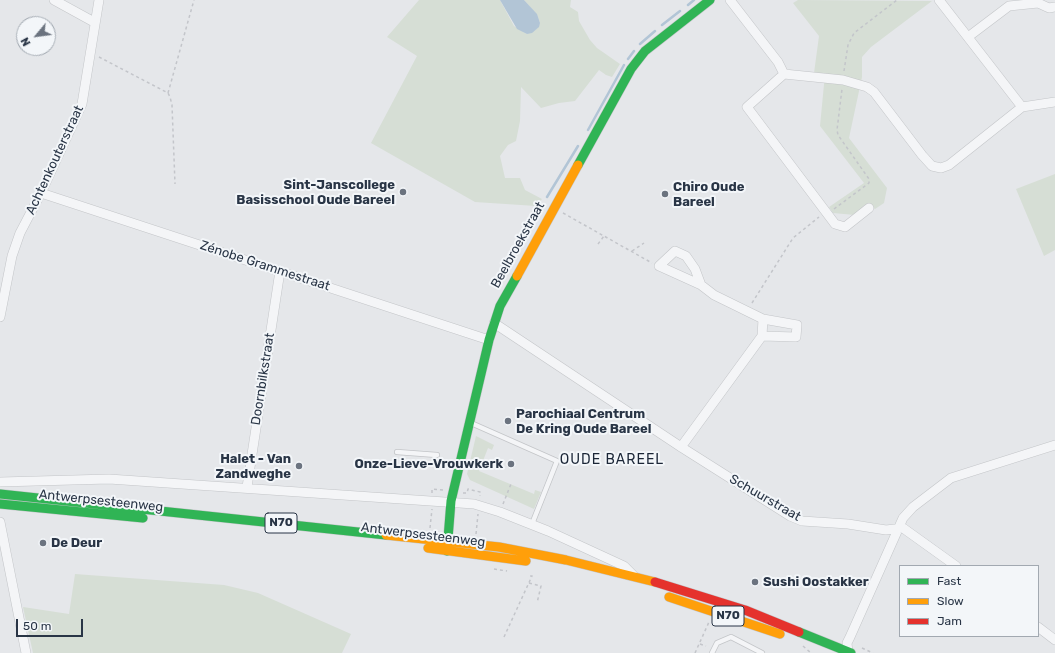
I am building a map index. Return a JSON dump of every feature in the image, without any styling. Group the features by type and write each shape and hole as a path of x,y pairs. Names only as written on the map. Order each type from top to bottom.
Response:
{"main road":[{"name":"Beelbroekstraat","path":"447,551 451,501 457,460 470,422 489,340 500,306 553,207 631,69 638,59 656,42 710,0"},
{"name":"Antwerpsesteenweg","path":"0,494 499,547 566,560 634,576 745,610 849,653"},
{"name":"Antwerpsesteenweg","path":"0,504 447,551 525,561 596,576 643,589"},
{"name":"N70","path":"660,594 714,611 830,653"}],"street":[{"path":"54,0 94,22"},
{"name":"Achtenkouterstraat","path":"0,317 12,256 20,233 41,193 82,104 94,22 99,0"},
{"path":"730,0 778,62 784,74"},
{"path":"939,0 1022,107"},
{"path":"968,37 1009,6 1038,3 1049,8 1055,7"},
{"path":"869,208 845,227 835,224 747,107 784,74 843,80 859,84 874,92 922,155 932,166 941,168 950,165 1022,107 1055,102"},
{"name":"Zénobe Grammestraat","path":"41,193 489,340"},
{"path":"701,285 695,269 686,256 675,251 659,266 701,285 714,295 763,319 797,325 796,337 762,336"},
{"name":"Doornbilkstraat","path":"247,487 280,271"},
{"path":"681,447 762,336 763,319"},
{"name":"Schuurstraat","path":"494,323 681,447 790,516 802,521 848,524 886,530 897,528"},
{"path":"849,653 847,643 897,528 903,518 913,507 951,478 1055,445"},
{"name":"Antwerpsesteenweg","path":"0,482 108,478 451,501 478,505 532,524 624,566 634,576"},
{"path":"0,522 26,653"},
{"path":"897,528 903,528 955,565"},
{"path":"1039,628 1055,640"}],"lane":[{"path":"470,422 557,461 532,524"},
{"path":"396,452 437,455"},
{"path":"712,653 718,643 730,637 762,653"}],"path":[{"path":"175,184 172,105 168,93 194,0"},
{"path":"747,312 793,238 822,215 827,214 869,183 870,179 841,139 837,130 848,45 854,33 897,0"},
{"path":"90,52 168,93"},
{"path":"553,207 659,266"},
{"path":"598,244 604,236"},
{"path":"632,251 644,242"},
{"path":"500,512 511,484"},
{"path":"430,533 433,500"},
{"path":"504,637 532,576 530,576"},
{"path":"529,583 541,586 537,603"},
{"path":"695,653 714,611"},
{"path":"699,643 706,646"}],"shaded area":[{"path":"419,0 500,0 514,26 527,34 536,29 540,23 537,15 524,0 571,0 570,7 578,12 579,21 590,40 597,48 620,64 612,77 599,70 575,101 559,103 541,108 521,87 520,121 516,141 508,145 500,156 505,178 520,178 525,190 542,199 536,206 475,202 371,143 417,56 387,37"},
{"path":"798,0 932,1 871,47 862,57 862,77 849,138 887,188 884,203 875,209 867,205 855,215 833,213 829,207 864,183 820,126 825,74 814,73 819,36 793,3"},
{"path":"1055,174 1055,250 1044,256 1016,189"},
{"path":"476,436 494,445 492,450 488,448 479,471 534,494 535,490 541,492 534,509 470,480 467,474"},
{"path":"75,574 224,585 258,593 351,634 342,653 33,653 23,607 69,614"}],"water":[{"path":"500,0 524,0 537,14 540,23 539,27 532,33 527,34 517,29"}],"waterway":[{"path":"688,5 694,0"},
{"path":"662,25 680,11"},
{"path":"640,44 655,31"},
{"path":"628,59 634,51"},
{"path":"588,130 624,65"},
{"path":"547,197 578,146"}],"traffic: fast":[{"path":"578,165 631,69 645,51 710,0"},
{"path":"447,551 451,501 489,340 500,306 517,276"},
{"path":"0,494 386,535"},
{"path":"0,504 143,518"},
{"path":"799,632 851,653"}],"traffic: slow":[{"path":"517,276 578,165"},
{"path":"386,535 499,547 566,560 655,582"},
{"path":"428,548 526,561"},
{"path":"669,597 780,634"}],"traffic: jam":[{"path":"655,582 745,610 799,632"}],"place":[{"name":"Sint-Janscollege Basisschool Oude Bareel","path":"403,192"},
{"name":"Chiro Oude Bareel","path":"665,194"},
{"name":"Parochiaal Centrum De Kring Oude Bareel","path":"508,421"},
{"name":"Onze-Lieve-Vrouwkerk","path":"511,464"},
{"name":"Halet - Van Zandweghe","path":"299,466"},
{"name":"De Deur","path":"43,543"},
{"name":"Sushi Oostakker","path":"755,582"}],"district":[{"name":"OUDE BAREEL","path":"612,460"}]}
